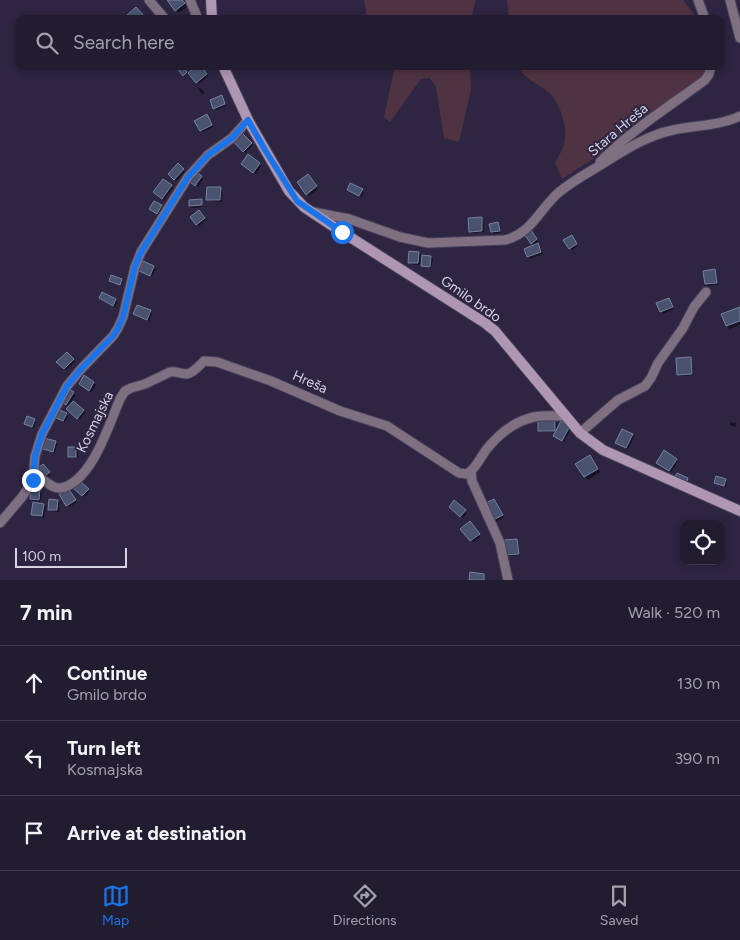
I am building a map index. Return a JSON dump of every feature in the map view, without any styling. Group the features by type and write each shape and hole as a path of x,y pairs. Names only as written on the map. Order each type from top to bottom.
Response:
{"main road":[{"path":"210,0 212,15"},
{"name":"Gmilo brdo","path":"223,70 248,120 289,191 297,201 495,331 580,433 603,450 740,511"}],"street":[{"path":"149,0 162,15"},
{"path":"190,0 196,15"},
{"path":"698,0 704,15"},
{"path":"730,0 740,38"},
{"name":"Stara Hreša","path":"593,170 609,153 705,80 710,70"},
{"name":"Stara Hreša","path":"593,170 650,136 673,130 728,122 740,116"},
{"path":"0,523 22,497 36,476 34,468 35,456 42,434 67,386 113,336 118,328 123,317 135,266 141,252 188,177 208,155 232,138 248,120"},
{"path":"312,212 349,219 400,237 428,243 505,240 523,232 557,194 593,170"},
{"path":"580,433 618,400 644,386 683,328 694,307 706,292"},
{"name":"Hreša","path":"131,388 145,384 170,372 191,373 204,361 217,362 278,383 340,411 387,426 454,471 467,474 471,471"},
{"name":"Kosmajska","path":"36,476 54,487 60,488 84,473 92,462 120,399 131,388"},
{"path":"508,580 500,543 472,481 471,471 497,437 510,428 535,417 566,416"}],"shaded area":[{"path":"364,0 476,0 472,15 366,15"},
{"path":"507,0 683,0 695,15 509,15"},
{"path":"394,70 470,70 471,90 459,142 444,138 436,87 430,78 421,79 390,122 384,117"},
{"path":"520,70 705,70 703,76 645,117 605,151 562,179 555,163 565,138 562,116 552,96"}],"building":[{"path":"167,0 182,0 185,3 175,11"},
{"path":"136,7 143,15 127,15"},
{"path":"178,70 185,70 187,72 183,76"},
{"path":"191,70 204,70 207,74 196,83 188,73"},
{"path":"222,95 225,104 213,109 210,100"},
{"path":"207,114 212,125 200,131 194,121"},
{"path":"241,132 252,143 243,152 232,140"},
{"path":"248,154 260,163 253,173 241,164"},
{"path":"178,163 184,169 174,180 168,174"},
{"path":"196,172 202,176 195,186 189,181"},
{"path":"308,174 317,186 306,195 297,182"},
{"path":"163,179 172,185 162,199 153,192"},
{"path":"350,183 363,189 359,196 347,190"},
{"path":"207,187 221,187 220,200 206,200"},
{"path":"202,199 202,205 189,206 189,200"},
{"path":"154,201 162,205 157,214 149,209"},
{"path":"199,210 205,218 196,225 190,217"},
{"path":"482,217 482,231 469,232 468,218"},
{"path":"498,222 500,231 491,232 489,224"},
{"path":"531,230 537,239 531,244 525,235"},
{"path":"572,235 577,244 569,249 563,240"},
{"path":"538,243 541,252 527,257 524,249"},
{"path":"409,251 419,252 418,263 408,263"},
{"path":"422,255 431,256 430,267 421,266"},
{"path":"143,261 154,266 150,276 139,271"},
{"path":"715,269 717,283 705,284 703,271"},
{"path":"111,275 122,279 120,285 109,281"},
{"path":"102,292 116,299 113,306 99,298"},
{"path":"669,298 673,307 660,312 656,303"},
{"path":"137,305 151,310 147,320 133,314"},
{"path":"740,307 740,321 726,326 721,314"},
{"path":"67,352 74,359 64,369 56,362"},
{"path":"691,357 692,374 677,375 676,358"},
{"path":"84,375 94,382 89,391 79,384"},
{"path":"69,389 74,392 66,405 61,402"},
{"path":"73,401 84,410 77,419 66,409"},
{"path":"59,410 67,413 63,421 56,418"},
{"path":"27,416 35,419 32,427 24,424"},
{"path":"538,419 555,419 555,431 538,431"},
{"path":"561,421 570,426 562,441 553,436"},
{"path":"622,429 633,434 626,448 615,443"},
{"path":"44,438 56,441 53,452 40,448"},
{"path":"68,447 76,447 76,457 68,457"},
{"path":"664,450 677,459 669,471 656,463"},
{"path":"590,455 598,469 584,477 575,464"},
{"path":"43,464 50,472 44,477 37,469"},
{"path":"677,473 688,478 686,484 674,479"},
{"path":"716,476 726,479 724,486 714,483"},
{"path":"79,480 89,489 82,496 73,488"},
{"path":"31,488 40,489 39,500 30,499"},
{"path":"68,488 76,500 66,506 59,494"},
{"path":"49,499 58,500 57,510 48,510"},
{"path":"494,499 503,515 493,520 484,504"},
{"path":"454,500 466,510 460,517 449,507"},
{"path":"33,502 44,504 42,516 31,515"},
{"path":"470,521 480,534 470,541 460,529"},
{"path":"517,539 519,554 506,555 504,540"},
{"path":"470,572 484,574 484,580 469,580"}],"route":[{"path":"33,480 36,476 34,468 35,456 42,434 67,386 113,336 118,328 123,317 135,266 141,252 188,177 208,155 232,138 248,120 289,191 297,201 342,232"}]}
